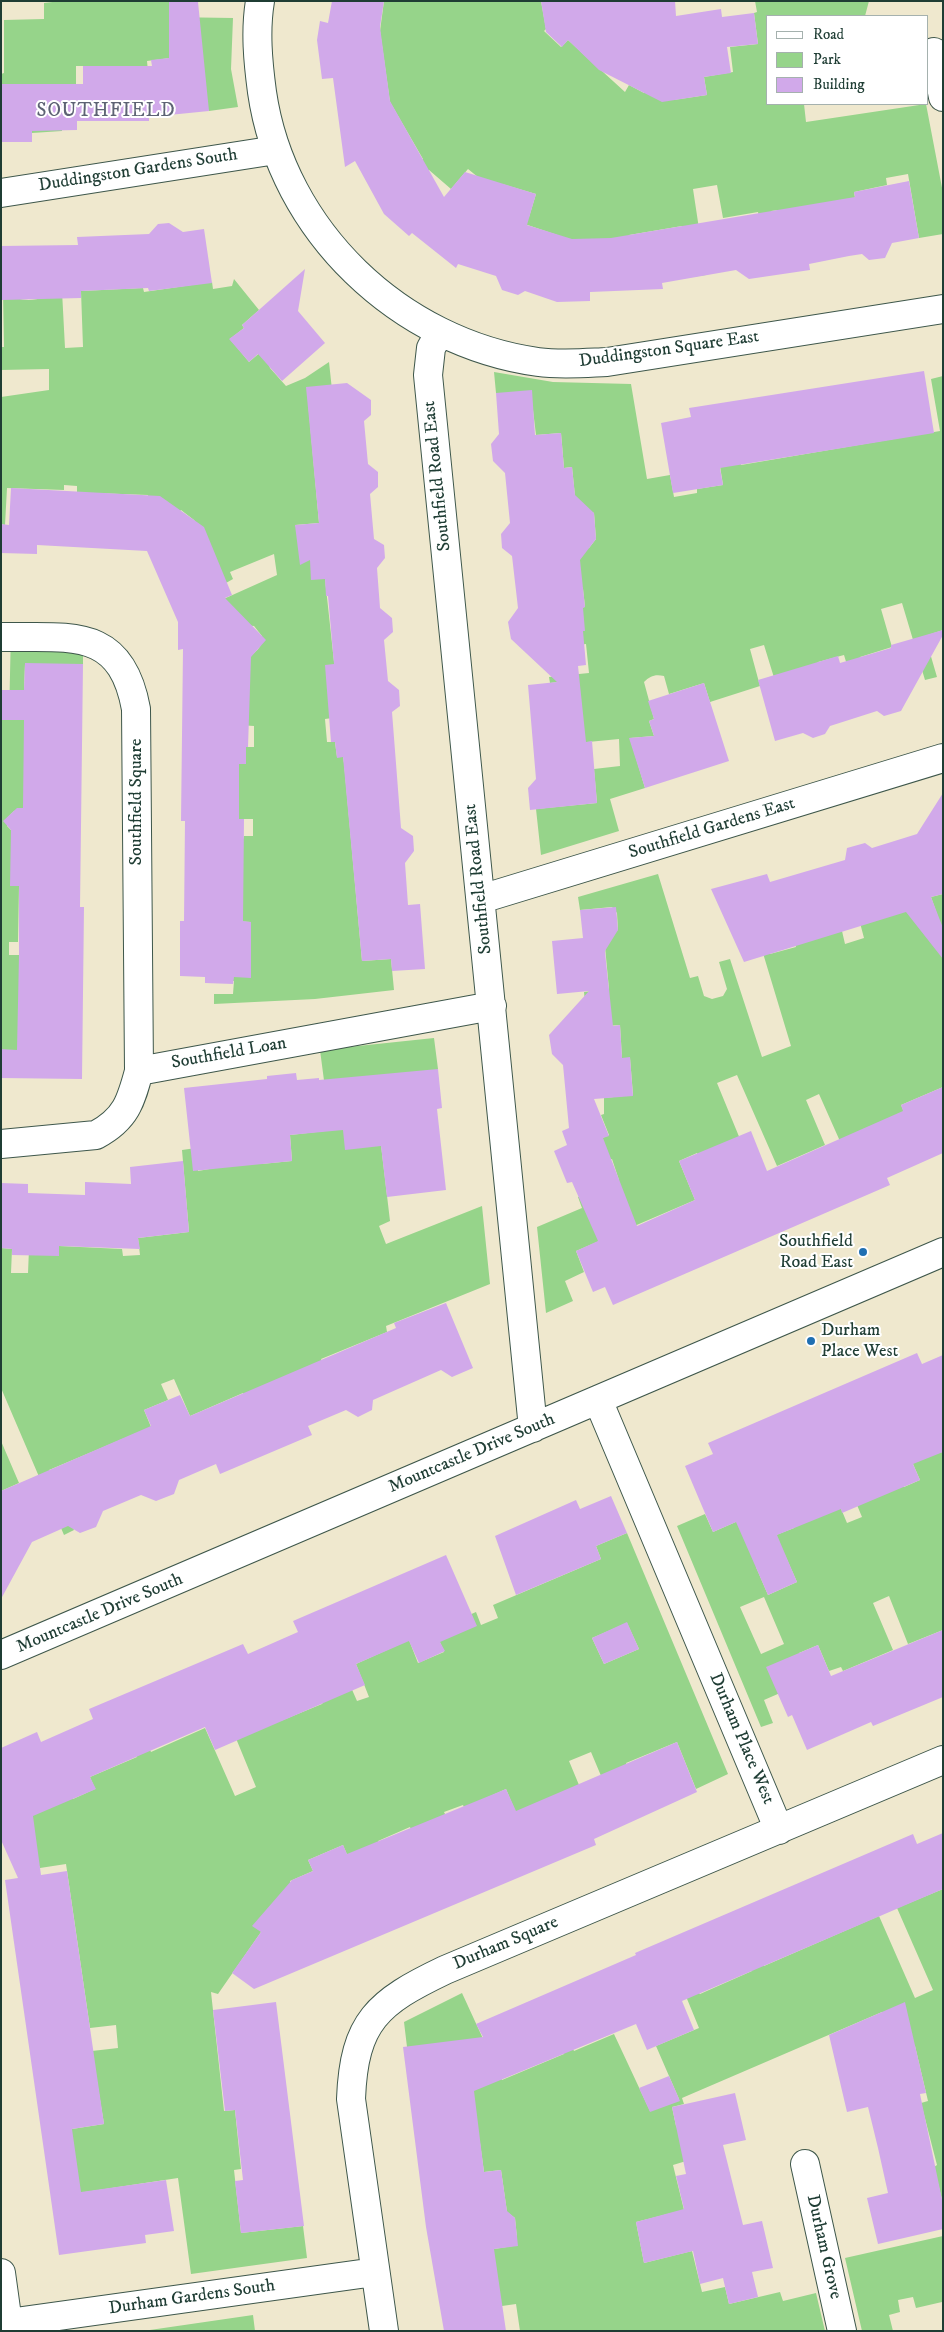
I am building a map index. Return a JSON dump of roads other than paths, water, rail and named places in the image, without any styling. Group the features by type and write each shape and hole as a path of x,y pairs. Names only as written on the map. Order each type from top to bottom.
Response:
{"street":[{"name":"Duddingston Square East","path":"260,1 258,39 260,74 265,108 285,175 327,243 368,285 415,318 440,332 504,354 538,362 572,364 607,362 943,309"},
{"path":"934,52 943,97"},
{"name":"Duddingston Gardens South","path":"1,193 276,150"},
{"name":"Southfield Road East","path":"440,332 431,348 428,375 533,1428"},
{"name":"Southfield Square","path":"1,637 66,638 88,641 104,648 117,659 133,690 136,709 139,1071"},
{"name":"Southfield Gardens East","path":"481,899 943,758"},
{"name":"Southfield Loan","path":"139,1071 492,1006"},
{"path":"1,1144 96,1135 110,1128 129,1105 139,1071"},
{"name":"Mountcastle Drive South","path":"1,1655 943,1252"},
{"name":"Durham Place West","path":"598,1400 779,1830"},
{"name":"Durham Square","path":"384,2331 350,2099 352,2072 357,2049 370,2023 384,2005 401,1991 445,1970 943,1760"},
{"name":"Durham Grove","path":"804,2164 842,2331"},
{"name":"Durham Gardens South","path":"8,2327 375,2272"},
{"path":"1,2273 8,2327"}],"place":[{"name":"Southfield Road East","path":"863,1252"},
{"name":"Durham Place West","path":"811,1341"}],"district":[{"name":"SOUTHFIELD","path":"106,112"}]}
